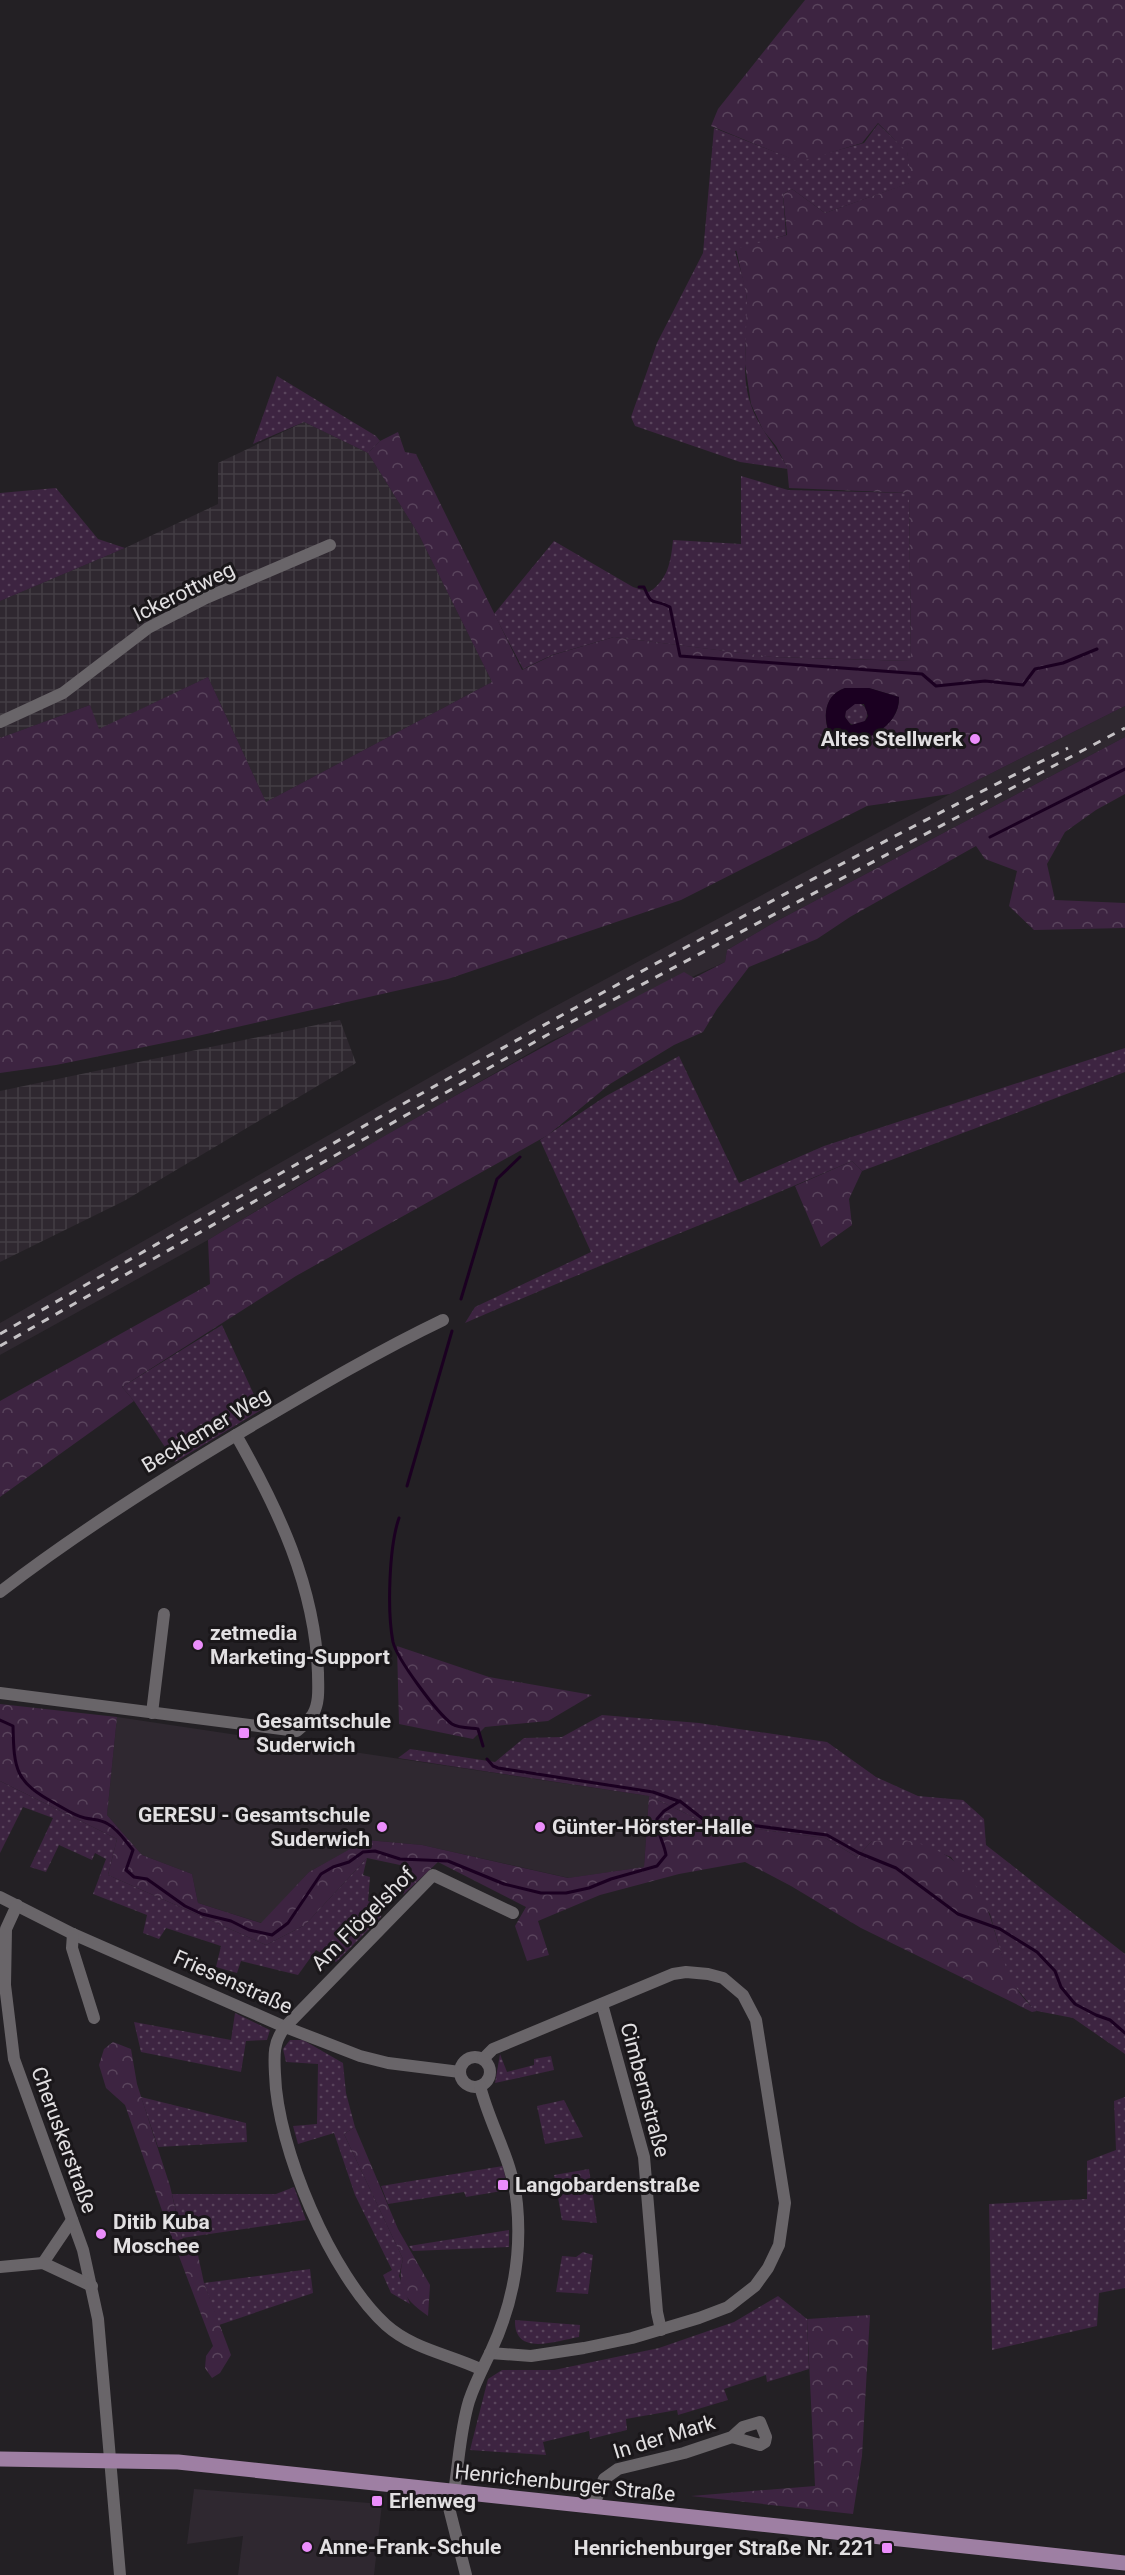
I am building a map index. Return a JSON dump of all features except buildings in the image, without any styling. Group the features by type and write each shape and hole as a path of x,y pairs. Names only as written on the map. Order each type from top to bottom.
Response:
{"main road":[{"name":"Henrichenburger Straße","path":"0,2459 178,2462 1125,2563"}],"street":[{"name":"Ickerottweg","path":"0,722 63,693 148,628 206,598 330,545"},
{"name":"Becklemer Weg","path":"0,1592 79,1532 153,1484 384,1349 443,1320"},
{"path":"0,1693 297,1731 314,1713 318,1695 317,1659 307,1595 289,1540 270,1495 236,1436"},
{"path":"152,1713 164,1614"},
{"name":"Am Flögelshof","path":"285,2027 433,1875 513,1913"},
{"name":"Friesenstraße","path":"0,1897 74,1934 285,2027 360,2056 388,2063 460,2072"},
{"name":"Cheruskerstraße","path":"17,1905 6,1929 5,1974 14,2059 72,2220 92,2286 99,2330 120,2575"},
{"path":"74,1934 72,1948 94,2018"},
{"path":"483,2059 490,2072 487,2080 480,2086 466,2084 460,2072 462,2063 470,2058 483,2059 493,2049 673,1974 708,1974 723,1978 743,1995 756,2020 785,2204 779,2245 768,2268 755,2286 728,2307 661,2330 608,2344 520,2356 490,2353"},
{"name":"Cimbernstraße","path":"602,2004 644,2157 661,2330"},
{"path":"285,2027 278,2035 274,2049 276,2098 282,2127 305,2195 344,2269 367,2305 385,2324 414,2345 480,2369"},
{"path":"0,2061 14,2059"},
{"path":"466,2575 447,2500 461,2430 480,2369 490,2353 514,2290 518,2222 511,2170 480,2086"},
{"path":"43,2263 72,2220"},
{"path":"0,2267 43,2263 92,2286"},
{"name":"In der Mark","path":"593,2507 604,2479 618,2469 684,2453 732,2437"}],"shaded area":[{"path":"304,422 368,453 419,535 492,682 266,802 208,677 98,730 90,705 0,738 0,601 125,548 218,504 218,463"},
{"path":"845,688 869,688 899,697 898,708 893,717 878,732 857,741 835,744 828,728 826,712 831,697","holes":["855,704 864,704 868,716 865,721 851,725 845,717 846,711"]},
{"path":"1125,706 1125,737 775,922 727,950 725,962 551,1041 306,1181 208,1240 0,1355 0,1323 537,1016 950,794"},
{"path":"340,1020 356,1063 124,1201 0,1262 0,1091"},
{"name":"GERESU - Gesamtschule Suderwich","path":"117,1717 649,1796 644,1867 569,1878 422,1845 367,1840 309,1872 262,1923 198,1903 192,1874 142,1855 107,1815"},
{"path":"194,2489 382,2504 374,2575 238,2575 243,2536 187,2544"}],"green space":[{"path":"805,0 1125,0 1125,706 950,794 867,806 681,900 448,979 193,1037 56,1065 0,1073 0,738 90,705 99,729 208,677 266,802 492,682 419,535 368,453 380,441 398,432 405,452 416,454 522,670 553,655 614,637 773,657 911,661 909,493 789,488 787,467 776,446 763,430 751,404 745,364 747,298 736,249 787,235 783,194 792,189 825,213 912,182 907,152 878,123 862,143 799,162 711,126 718,109","holes":["845,688 869,688 899,697 898,708 893,718 886,726 867,737 856,741 834,743 827,728 826,719 831,697"]},
{"path":"878,124 907,151 913,182 825,213 792,189 783,194 786,235 735,251 747,300 745,366 747,392 759,422 788,469 740,462 635,426 631,417 657,343 703,253 714,128 798,161 864,143"},
{"path":"277,376 376,436 380,441 368,453 304,422 253,444"},
{"path":"741,476 788,490 909,493 911,661 772,657 614,637 552,655 523,669 494,614 554,541 633,587 649,592 660,582 670,563 673,540 741,544"},
{"path":"56,488 98,539 125,548 0,601 0,493"},
{"path":"856,703 864,706 867,714 864,722 856,725 848,722 845,714 848,706"},
{"path":"1125,737 1125,794 1096,810 1065,832 1047,864 1055,900 1125,903 1125,928 1034,930 1009,906 1017,871 985,859 976,846 850,917 817,939 749,967 717,1009 703,1032 674,1045 610,1084 548,1135 296,1276 122,1387 134,1401 0,1497 0,1401 210,1284 208,1240 325,1170 503,1069 684,972 694,978 725,962 727,950 775,922"},
{"path":"1125,1048 1125,1072 862,1171 852,1161 465,1323 475,1307 591,1252 540,1140 606,1096 679,1056 739,1183 824,1146"},
{"path":"852,1161 862,1171 849,1199 852,1225 821,1247 795,1186"},
{"path":"222,1325 261,1410 175,1462 122,1387"},
{"path":"397,1646 489,1677 592,1695 548,1721 485,1727 473,1739 399,1724"},
{"path":"0,1704 117,1717 107,1815 142,1855 192,1874 198,1903 261,1923 309,1872 366,1840 422,1845 568,1878 644,1867 649,1796 704,1822 825,1838 857,1857 872,1841 891,1840 909,1841 943,1854 968,1874 977,1887 991,1918 1010,1976 1021,1994 1037,2011 1032,2012 861,1928 791,1886 745,1862 679,1874 600,1895 538,1921 549,1955 527,1961 515,1926 526,1907 438,1862 403,1895 412,1870 367,1858 305,1925 266,1945 108,1875 117,1839 0,1781"},
{"path":"602,1715 699,1723 827,1742 876,1777 918,1796 963,1800 984,1819 986,1845 1125,1954 1125,2054 1073,2018 1037,2011 1032,2007 1008,1978 990,1914 951,1857 908,1841 872,1841 857,1857 825,1838 704,1822 649,1796 398,1758 410,1749 495,1762 524,1738 562,1737"},
{"path":"0,1781 117,1839 108,1875 266,1945 305,1925 367,1858 363,1875 370,1877 368,1901 382,1907 381,1917 336,1962 316,1950 298,1975 241,1961 237,1973 216,1967 221,1946 166,1928 159,1939 143,1933 147,1915 93,1894 106,1859 95,1853 92,1860 59,1845 46,1872 30,1867 53,1818 23,1807 0,1853"},
{"path":"235,2013 270,2030 267,2040 246,2041 241,2072 141,2052 134,2022 231,2040"},
{"path":"290,2040 303,2040 343,2063 346,2093 355,2127 344,2134 403,2259 399,2276 410,2304 391,2293 383,2275 392,2270 355,2195 334,2133 298,2144 293,2126 317,2124 318,2064 286,2062 283,2049"},
{"path":"113,2042 131,2049 137,2084 170,2186 182,2238 198,2255 204,2283 231,2355 220,2373 212,2378 205,2368 206,2356 213,2346 125,2105 106,2088 99,2065 104,2049"},
{"path":"500,2054 507,2072 534,2065 534,2059 551,2056 554,2070 495,2083"},
{"path":"141,2097 246,2123 247,2142 158,2147"},
{"path":"1125,2097 1125,2288 1099,2293 1097,2326 992,2350 989,2204 1087,2199 1087,2161 1116,2150 1114,2101"},
{"path":"564,2100 583,2137 545,2144 537,2106"},
{"path":"355,2127 398,2229 430,2285 428,2316 408,2299 404,2292 401,2278 403,2259 344,2134"},
{"path":"503,2166 508,2190 466,2197 464,2192 388,2204 381,2186"},
{"path":"589,2169 597,2223 562,2220 554,2175"},
{"path":"294,2187 306,2220 182,2238 172,2194 276,2194"},
{"path":"509,2230 509,2247 413,2251 409,2246"},
{"path":"583,2252 593,2255 588,2294 556,2292 562,2256 576,2257"},
{"path":"310,2269 313,2293 219,2325 204,2283"},
{"path":"778,2296 807,2319 809,2369 767,2382 766,2375 724,2389 728,2400 678,2415 677,2410 626,2419 627,2430 590,2439 589,2431 543,2442 546,2455 470,2450 488,2379 502,2370 554,2370 659,2348 734,2322"},
{"path":"870,2315 862,2456 853,2514 691,2496 815,2486 807,2319"},
{"path":"515,2320 580,2325 579,2337 548,2343 528,2343 516,2332"}],"waterway":[{"path":"639,587 644,587 651,600 670,607 680,656 922,674 936,686 985,681 1023,685 1035,669 1063,663 1097,649"},
{"path":"990,837 1125,769"},
{"path":"461,1299 497,1179 520,1157"},
{"path":"407,1486 452,1331"},
{"path":"399,1518 393,1545 390,1579 393,1642 409,1673 437,1709 452,1724 478,1729 483,1746"},
{"path":"0,1720 13,1726 16,1764 25,1781 42,1796 70,1812 81,1817 102,1821 115,1829 133,1850 126,1870 134,1877 147,1879 185,1906 202,1914 231,1921 249,1930 272,1935 288,1923 321,1874 349,1862 363,1852 375,1851 400,1859 448,1861 504,1884 541,1893 566,1893 589,1888 657,1866 666,1855 657,1819 664,1811 680,1801"},
{"path":"487,1759 498,1768 653,1792 681,1802 703,1819 827,1835 859,1853 896,1868 958,1914 1000,1929 1037,1952 1055,1971 1061,1987 1075,2004 1110,2020 1125,2033"}],"railway":[{"path":"0,1346 547,1035 1125,728"},
{"path":"0,1334 663,960 932,817 1068,748"}],"place":[{"name":"Altes Stellwerk","path":"975,739"},
{"name":"zetmedia Marketing-Support","path":"198,1645"},
{"name":"Gesamtschule Suderwich","path":"244,1733"},
{"name":"GERESU - Gesamtschule Suderwich","path":"382,1827"},
{"name":"Günter-Hörster-Halle","path":"540,1827"},
{"name":"Langobardenstraße","path":"503,2185"},
{"name":"Ditib Kuba Moschee","path":"101,2234"},
{"name":"Erlenweg","path":"377,2501"},
{"name":"Anne-Frank-Schule","path":"307,2547"},
{"name":"Henrichenburger Straße Nr. 221","path":"887,2548"}]}
